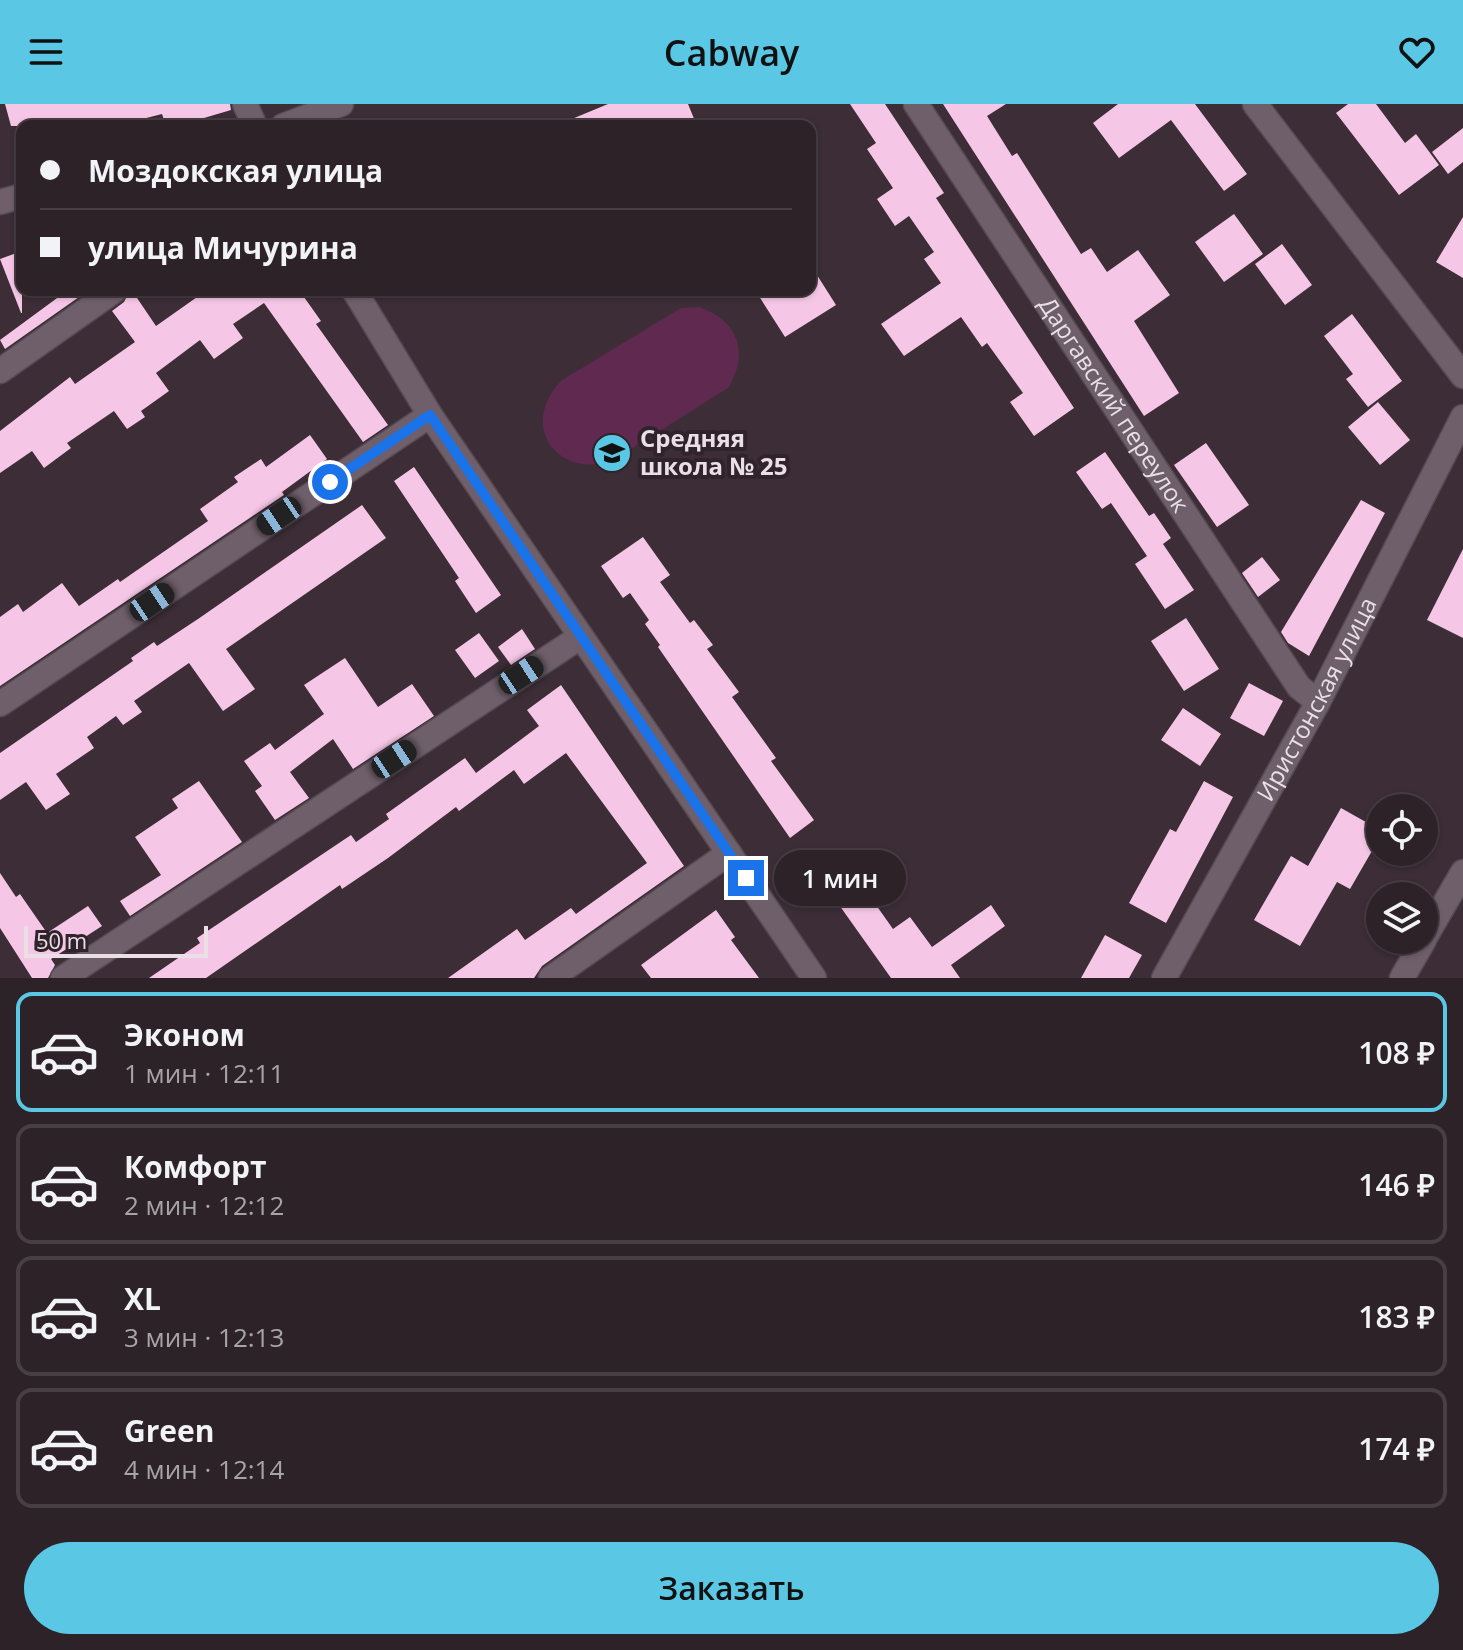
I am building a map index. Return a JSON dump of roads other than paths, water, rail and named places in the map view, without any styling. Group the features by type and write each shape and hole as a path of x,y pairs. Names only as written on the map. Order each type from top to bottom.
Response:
{"street":[{"path":"299,120 341,104"},
{"name":"Даргавский переулок","path":"916,104 1299,687 1318,702"},
{"path":"1255,104 1463,376"},
{"path":"0,371 106,296"},
{"path":"358,296 430,415 814,978"},
{"path":"0,704 430,415"},
{"name":"Иристонская улица","path":"1164,978 1318,702 1463,417"},
{"path":"63,978 580,637"},
{"path":"551,978 729,853"},
{"path":"1438,916 1463,872"},
{"path":"1402,978 1416,954"}],"place":[{"name":"Средняя школа № 25","path":"612,453"}]}
